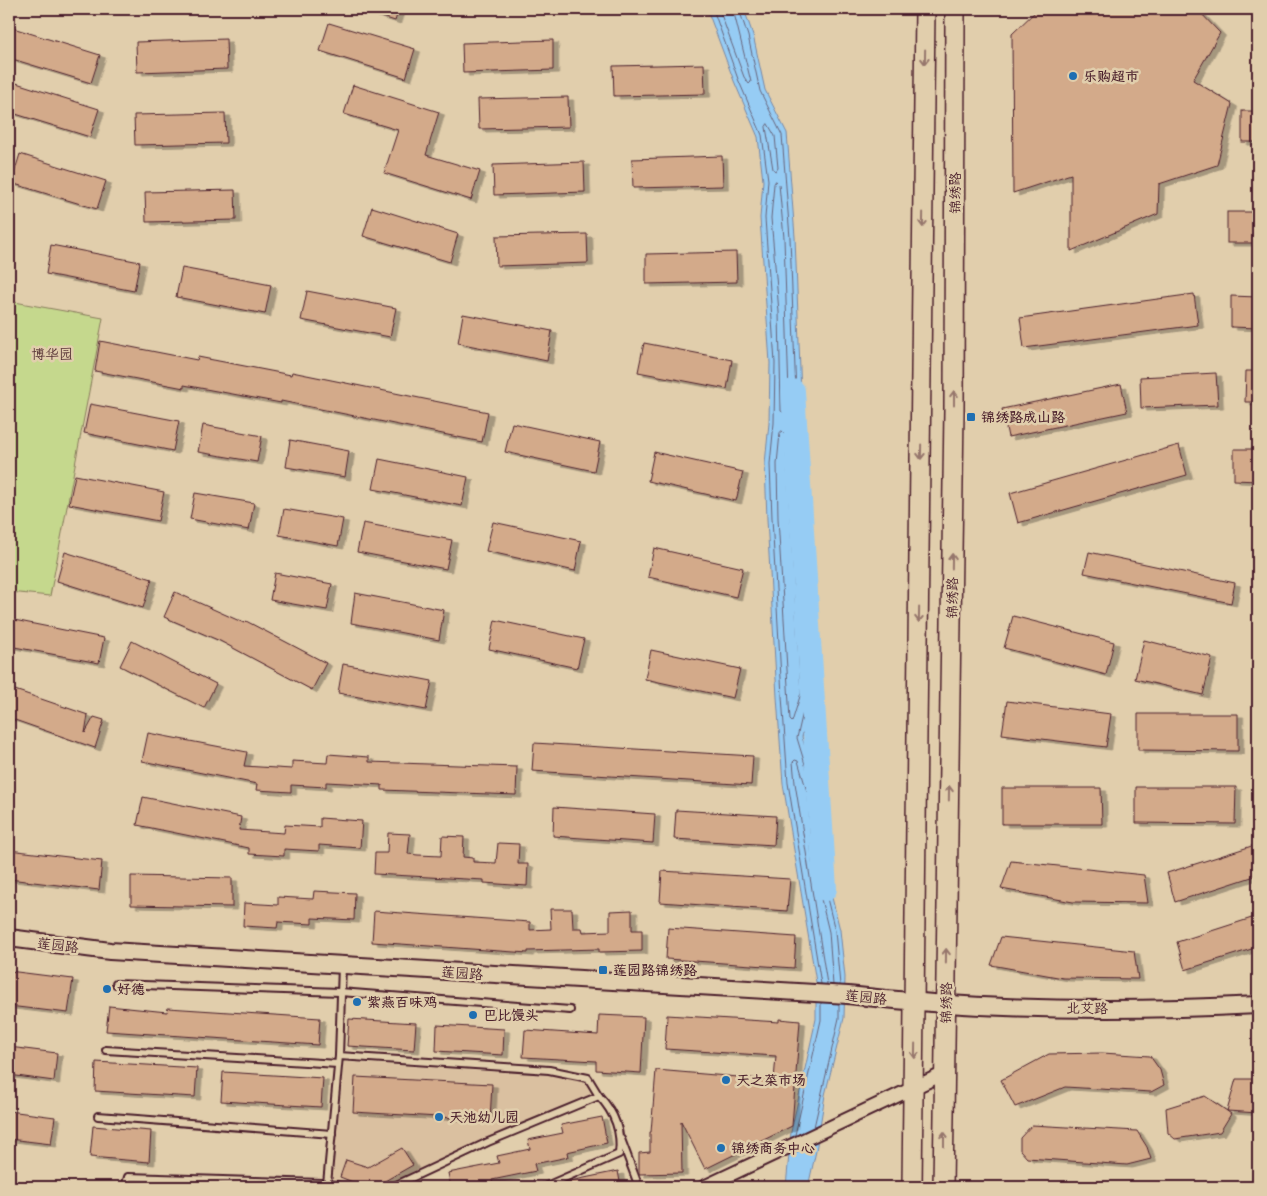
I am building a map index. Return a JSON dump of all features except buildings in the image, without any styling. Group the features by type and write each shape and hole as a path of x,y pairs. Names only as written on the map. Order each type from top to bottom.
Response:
{"main road":[{"path":"912,1187 916,1002 925,9"},
{"name":"锦绣路","path":"943,1187 954,411 955,9"}],"street":[{"name":"莲园路","path":"9,938 110,951 848,995 916,1002"},
{"name":"北艾路","path":"916,1002 1137,1009 1258,1005"},
{"path":"704,1187 944,1073"}],"lane":[{"path":"327,1184 339,1056 342,965"},
{"path":"116,984 340,992 570,1010"},
{"path":"106,1050 338,1064"},
{"path":"339,1056 549,1070 588,1078 599,1096 611,1109 639,1187"},
{"path":"392,1187 488,1142 599,1096"},
{"path":"98,1116 332,1134"},
{"path":"544,1187 619,1154 621,1138"},
{"path":"125,1187 128,1177 327,1184 346,1187"}],"shaded area":[{"name":"天池幼儿园","path":"344,1062 547,1075 587,1081 593,1094 484,1139 384,1187 364,1187 332,1181"}],"green space":[{"name":"博华园","path":"9,301 103,318 50,596 9,592"}],"water":[{"path":"707,9 744,9 753,35 765,90 787,133 795,237 801,396 795,421 813,695 802,737 819,793 823,861 840,930 845,977 844,1018 825,1095 808,1187 786,1187 791,1132 816,1019 816,982 783,784 777,697 765,464 769,423 770,363 760,218 763,181 758,137 734,81"}],"waterway":[{"path":"793,391 825,889"}],"place":[{"name":"乐购超市","path":"1073,76"},
{"name":"锦绣路成山路","path":"971,417"},
{"name":"莲园路锦绣路","path":"603,970"},
{"name":"好德","path":"107,989"},
{"name":"紫燕百味鸡","path":"357,1002"},
{"name":"巴比馒头","path":"473,1015"},
{"name":"天之菜市场","path":"726,1080"},
{"name":"天池幼儿园","path":"439,1117"},
{"name":"锦绣商务中心","path":"721,1148"}]}
